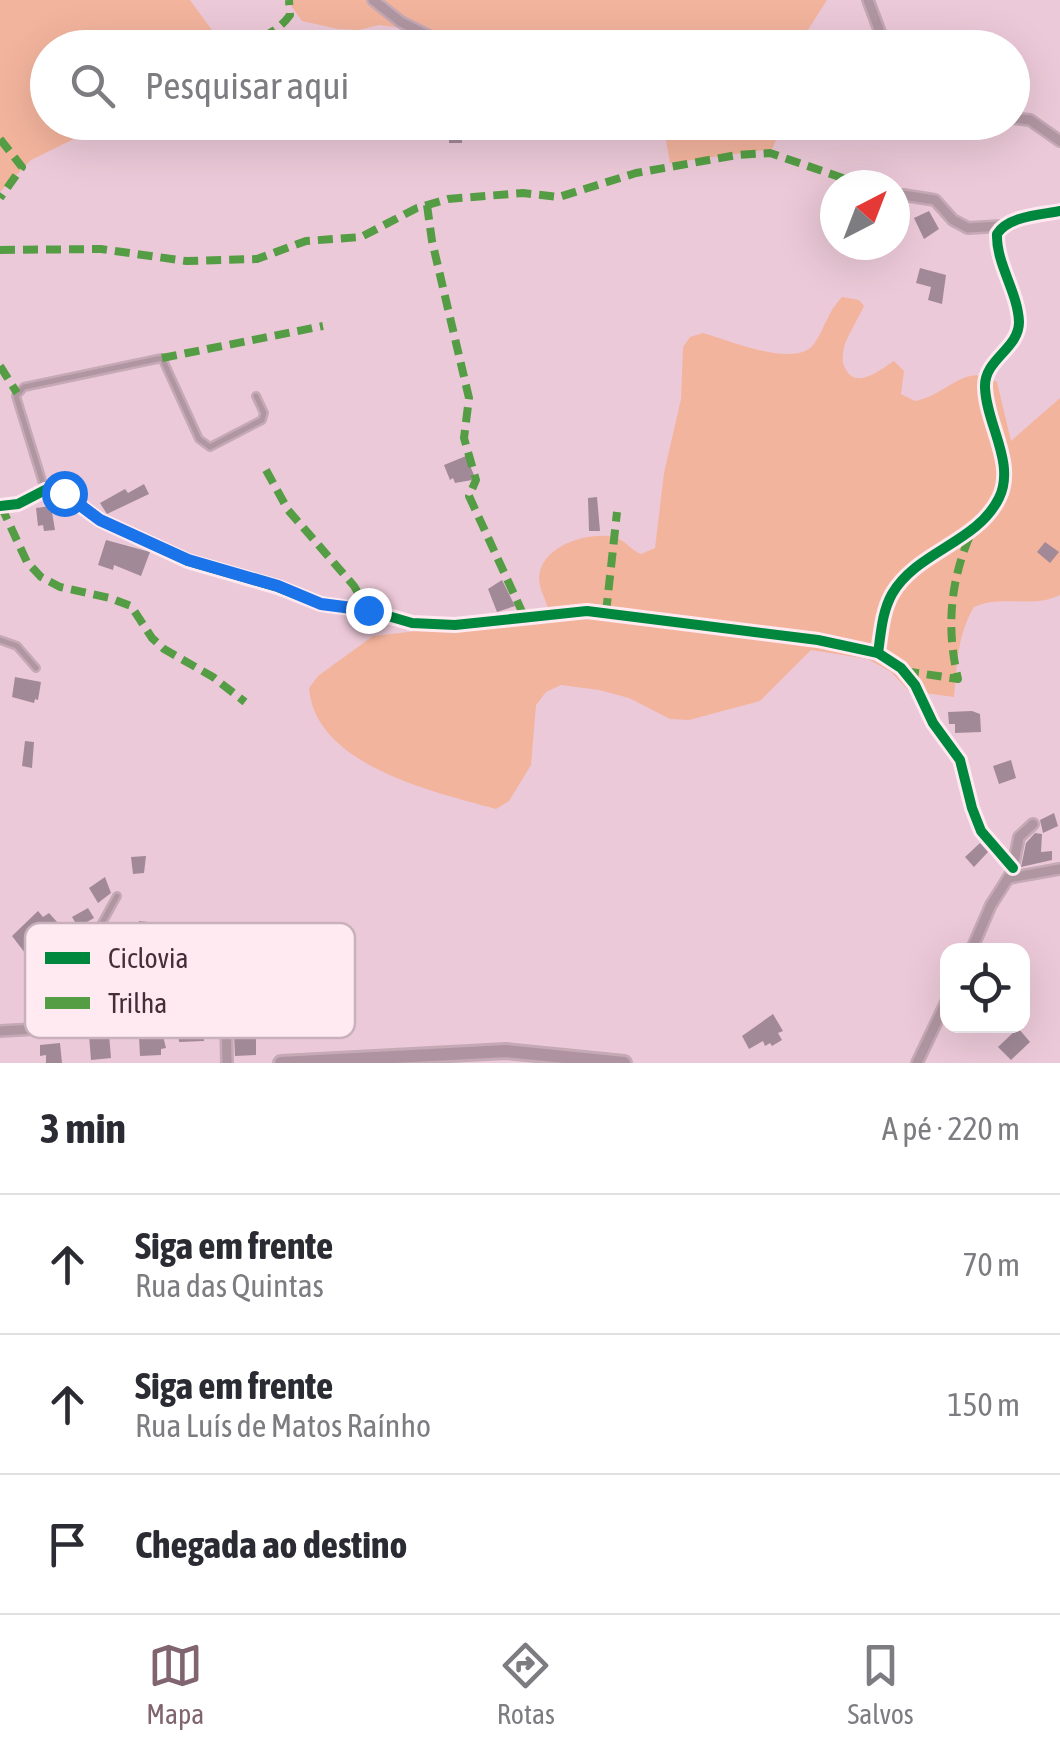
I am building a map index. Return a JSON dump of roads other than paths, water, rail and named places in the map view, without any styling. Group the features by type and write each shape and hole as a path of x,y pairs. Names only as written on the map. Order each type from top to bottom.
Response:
{"main road":[{"path":"284,1063 506,1051 624,1063"}],"street":[{"path":"373,0 417,30"},
{"path":"868,0 879,30"},
{"path":"1030,120 1060,141"},
{"path":"910,196 934,200 953,220 968,228 1001,226 1060,211"},
{"path":"878,653 884,617 898,586 980,524 994,508 1004,486 1004,466 984,384 991,366 1013,341 1019,322 996,238 1001,226"},
{"path":"0,506 18,504 46,490 59,490 95,516 197,564 278,586 321,604 371,611 416,624 455,625 587,611 808,639 878,653 901,668 915,685 933,723 960,760 981,831 1011,873"},
{"path":"974,943 1011,873 1018,840 1033,824"},
{"path":"1011,873 1060,869"},
{"path":"917,1063 940,1015"},
{"path":"0,1031 25,1030"}],"lane":[{"path":"46,490 17,400 18,390 24,386 162,358 199,439 210,447 262,420 264,413 256,396"},
{"path":"0,640 19,647 36,668"},
{"path":"102,923 117,896"}]}
